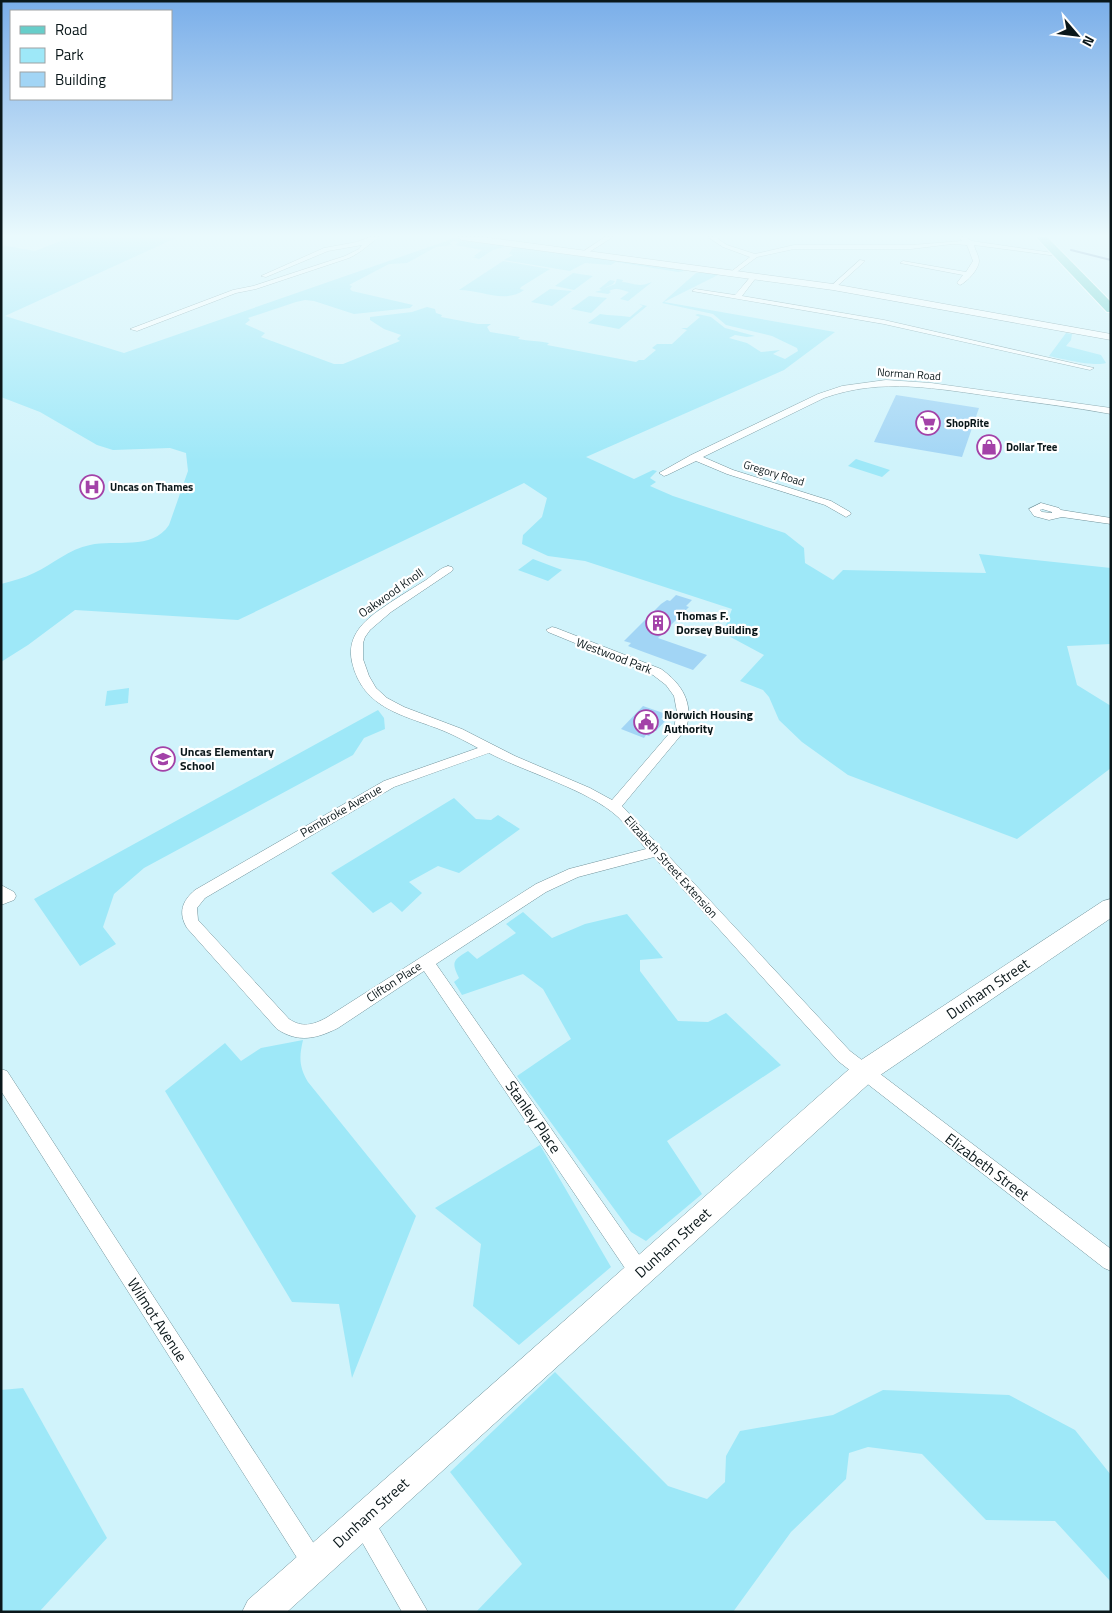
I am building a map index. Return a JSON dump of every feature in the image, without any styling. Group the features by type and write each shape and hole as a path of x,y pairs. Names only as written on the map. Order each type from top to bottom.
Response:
{"main road":[{"path":"976,312 1111,337"},
{"name":"Dunham Street","path":"260,1612 864,1072 1111,907"}],"street":[{"path":"134,329 178,312"},
{"path":"827,312 884,322 1090,368"},
{"name":"Norman Road","path":"664,473 824,394 869,383 916,384 1111,412"},
{"name":"Gregory Road","path":"694,457 728,471 828,502 846,514"},
{"path":"1058,513 1111,521"},
{"name":"Oakwood Knoll","path":"379,699 369,687 357,660 356,644 359,637 370,622 448,568"},
{"name":"Westwood Park","path":"552,630 657,672 669,680 681,699 684,714 680,729 614,807"},
{"name":"Elizabeth Street Extension","path":"379,699 492,748 517,762 614,807 631,821 836,1048 864,1072"},
{"name":"Pembroke Avenue","path":"200,894 376,791 414,774 492,748"},
{"name":"Clifton Place","path":"200,894 194,899 190,907 189,917 192,924 284,1024 295,1032 312,1032 324,1027 523,898 553,882 582,871 657,851"},
{"name":"Stanley Place","path":"426,961 640,1273"},
{"name":"Elizabeth Street","path":"864,1072 1111,1261"},
{"name":"Wilmot Avenue","path":"1,1076 314,1564"},
{"path":"362,1521 416,1612"}],"green space":[{"path":"1,312 13,312 5,316 124,353 241,312 265,312 248,318 250,320 245,324 265,333 261,337 334,364 343,364 400,341 397,339 401,335 384,329 370,320 370,317 410,312 436,312 442,315 441,317 478,324 491,324 487,327 490,332 636,362 644,360 656,350 652,348 657,344 672,344 687,330 681,328 687,328 700,317 695,315 698,314 711,317 725,328 755,336 735,335 729,338 747,343 761,352 780,350 773,354 785,359 798,351 797,348 772,336 726,325 713,314 705,312 723,312 835,332 784,370 586,457 634,479 653,470 657,471 650,478 656,482 650,486 673,496 785,533 804,548 805,563 833,580 843,570 986,573 979,554 1111,568 1111,644 1067,646 1077,685 1111,706 1111,768 1017,839 848,775 802,742 779,720 769,697 763,690 740,681 764,655 723,633 732,609 585,561 548,556 522,544 523,535 542,517 547,498 524,483 238,620 75,610 28,645 1,662 1,584 30,575 82,547 100,543 143,541 162,533 169,525 188,471 186,453 170,448 113,450 97,445 40,412 1,397"},
{"path":"349,312 370,312 354,314"},
{"path":"636,312 639,312 619,329 588,323 600,314 630,317"},
{"path":"1066,333 1072,334 1071,340 1066,346 1101,355 1106,363 1070,361 1049,356"},
{"path":"856,459 890,470 882,477 848,466"},
{"path":"533,559 562,570 548,581 518,570"},
{"path":"129,688 128,703 105,706 107,691"},
{"path":"378,710 384,718 385,729 364,738 353,755 144,868 114,894 103,927 116,944 80,966 34,899"},
{"path":"454,798 476,819 491,820 498,815 520,829 459,873 438,866 409,882 422,893 402,912 391,902 373,913 331,873"},
{"path":"523,912 552,938 585,924 627,914 663,958 640,960 640,971 678,1021 708,1022 726,1013 781,1065 667,1141 702,1194 646,1241 631,1232 517,1076 571,1039 543,989 523,974 462,995 454,982 459,978 454,965 456,959 468,951 477,959 516,933 506,924"},
{"path":"303,1040 301,1062 308,1082 416,1216 352,1378 339,1304 292,1302 165,1091 225,1043 241,1061 261,1048"},
{"path":"540,1145 611,1267 519,1345 473,1306 481,1244 435,1208"},
{"path":"555,1372 668,1486 707,1499 725,1482 726,1456 740,1431 833,1415 883,1390 1009,1395 1075,1430 1111,1475 1111,1582 1055,1521 986,1520 922,1454 868,1447 849,1453 846,1479 791,1532 733,1612 476,1612 522,1564 450,1472"},
{"path":"23,1388 107,1538 39,1612 1,1612 1,1390"}],"building":[{"name":"ShopRite","path":"896,395 979,408 962,457 874,442"},
{"name":"Thomas F. Dorsey Building","path":"676,595 692,600 686,606 689,607 658,638 707,655 693,670 628,646 631,643 624,641 661,604 667,600 670,601"},
{"name":"Norwich Housing Authority","path":"643,706 666,714 661,719 665,721 656,731 649,736 646,735 644,738 621,729"}],"place":[{"name":"ShopRite","path":"928,423"},
{"name":"Dollar Tree","path":"989,447"},
{"name":"Uncas on Thames","path":"92,487"},
{"name":"Thomas F. Dorsey Building","path":"658,623"},
{"name":"Norwich Housing Authority","path":"646,722"},
{"name":"Uncas Elementary School","path":"163,759"}]}
